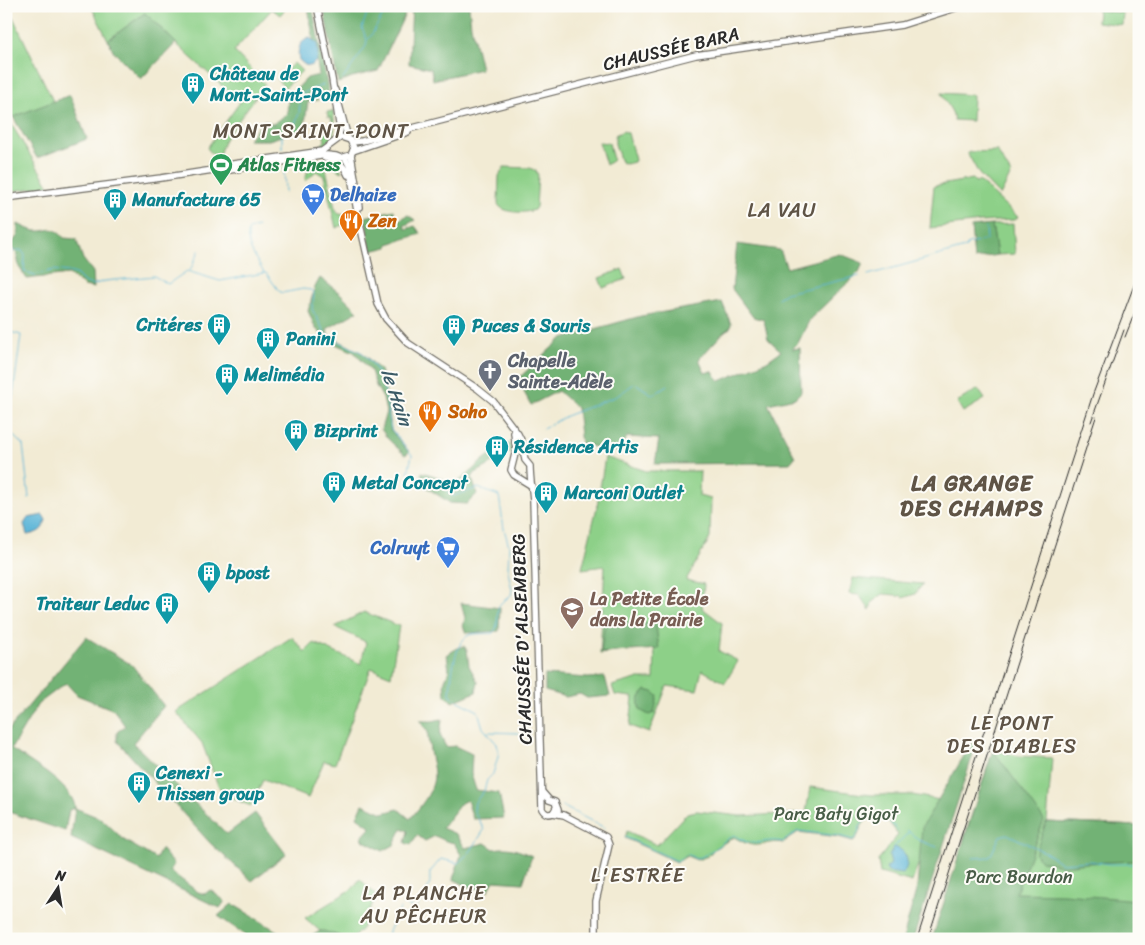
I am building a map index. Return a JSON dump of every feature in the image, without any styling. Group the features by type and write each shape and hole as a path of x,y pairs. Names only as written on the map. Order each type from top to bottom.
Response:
{"main road":[{"path":"317,6 340,130 332,149 336,156"},
{"name":"CHAUSSÉE BARA","path":"336,140 350,140 418,127 696,55 902,25 962,6"},
{"path":"226,168 230,170 327,155 350,155 350,140 332,79"},
{"name":"CHAUSSÉE BARA","path":"350,155 418,127"},
{"path":"6,198 226,168 233,164 322,151 336,140"},
{"name":"CHAUSSÉE D'ALSEMBERG","path":"350,155 349,166 352,183 378,304 386,319 408,343 490,398 513,427 522,442 525,460 530,466 542,804"},
{"name":"CHAUSSÉE D'ALSEMBERG","path":"350,155 362,221 362,231"},
{"path":"310,158 335,160 344,168 352,183"},
{"path":"513,427 516,443 511,468 512,473 532,486"},
{"path":"513,463 517,459 525,460"},
{"path":"520,478 529,474"},
{"path":"542,792 549,800 555,802 555,810"},
{"path":"549,800 542,804 542,809 545,813 555,810 606,837 609,844 596,901 596,939"}],"green space":[{"path":"6,6 10,6 11,13 54,103 13,117 6,109"},
{"path":"91,6 288,6 280,15 272,9 234,51 265,84 225,139 218,157 216,158 207,148 240,102 145,13 108,40"},
{"path":"308,6 312,6 329,94 318,97 318,100 308,102 304,129 269,140 248,140 264,120 273,124 287,114 288,100 293,93 307,78 319,75"},
{"path":"326,6 409,6 378,71 352,77 338,83 324,10"},
{"path":"412,6 469,6 471,26 481,69 433,80 431,69 409,64"},
{"path":"1098,10 1123,13 1122,25 1097,22"},
{"path":"145,13 176,43 141,79 114,52 108,40"},
{"path":"294,63 302,71 285,88 277,79"},
{"path":"941,93 973,95 972,121 954,120 952,112"},
{"path":"70,95 87,139 37,158 13,117"},
{"path":"333,111 334,130 333,134 324,147 322,144 325,141 323,130 333,128 331,117 328,117 327,112"},
{"path":"6,118 10,122 49,186 6,192"},
{"path":"623,131 628,133 635,160 626,164 621,162 615,144 615,135"},
{"path":"599,142 609,143 613,160 606,165"},
{"path":"997,151 1011,174 1000,196 979,174 968,154 968,152"},
{"path":"323,161 336,164 342,171 331,165 326,169 335,208 339,214 353,216 344,219 342,221 343,225 336,228 324,176 316,171 305,180 309,166"},
{"path":"504,167 530,168 536,171 538,175 536,207 534,210 514,212 500,207 498,204 499,176"},
{"path":"973,179 975,182 979,181 1018,217 1014,220 930,228 934,186"},
{"path":"394,210 395,215 389,218 395,222 408,215 415,220 404,226 406,229 415,226 421,234 388,244 388,247 371,251 365,217"},
{"path":"18,224 35,231 52,229 64,238 76,239 83,259 93,272 94,288 84,286 69,274 27,279 19,267 17,254 10,246 18,235"},
{"path":"1013,224 1015,254 997,255 992,225"},
{"path":"992,225 997,255 974,259 971,227"},
{"path":"737,244 780,250 787,268 840,254 863,263 859,272 810,319 798,343 792,349 800,348 801,392 795,398 768,404 795,457 790,463 655,464 659,439 627,437 618,452 581,444 577,408 558,391 531,405 524,392 520,377 563,338 641,316 722,302 731,324 730,328 699,359 705,373 712,371 720,381 767,361 781,351 768,339 764,320 753,317 732,289"},
{"path":"622,269 626,279 603,288 599,278"},
{"path":"320,278 341,294 358,311 327,329 328,335 364,354 380,370 388,401 391,430 409,452 405,455 388,439 381,429 386,412 383,398 376,386 371,371 354,352 328,341 316,329 308,311 315,287"},
{"path":"978,389 985,399 963,412 957,402"},
{"path":"502,444 513,444 513,452 495,459 490,465 475,473 472,478 477,494 467,504 450,503 420,483 422,472 454,484"},
{"path":"605,457 646,471 700,471 699,496 711,499 710,538 686,580 704,584 702,608 722,623 719,651 738,661 725,683 702,670 697,690 667,686 649,733 630,726 633,697 615,695 612,686 636,679 654,679 655,647 600,654 605,566 582,569 597,507"},
{"path":"853,578 923,584 915,594 903,598 900,595 898,597 896,595 883,594 872,602 870,610 859,595 849,594"},
{"path":"461,603 500,608 499,631 466,633 463,626 465,618"},
{"path":"364,612 399,626 391,676 371,668 335,764 324,761 308,798 263,780 251,806 224,795 217,783 202,743 176,712 292,637 305,652 314,643 361,664 366,642 335,627"},
{"path":"605,620 656,625 659,649 601,653"},
{"path":"86,637 132,665 164,706 133,743 227,834 255,813 286,854 252,881 211,844 117,741 117,732 125,726 114,710 77,695 66,683 38,704 11,749 59,783 73,800 75,808 69,810 65,831 6,811 6,733"},
{"path":"464,646 467,650 469,666 478,682 476,692 452,702 445,695 444,683 449,670 447,655 457,648"},
{"path":"545,675 588,678 605,677 610,696 587,698 580,694 566,697 545,691"},
{"path":"646,690 658,696 654,713 649,715 640,710 639,704 640,697"},
{"path":"442,719 440,735 446,747 455,746 472,754 471,774 476,790 499,793 504,818 473,819 467,800 461,803 442,828 456,834 465,848 485,843 494,849 513,849 532,856 523,883 494,881 488,891 469,887 453,879 461,855 454,843 435,836 425,841 417,835 411,845 405,843 408,831 402,828 394,845 383,851 364,841 362,837 371,827 357,817 363,804 383,813 398,809 410,819 426,798 432,787 434,772 428,732 420,721"},
{"path":"972,742 976,745 913,939 903,939 917,887 922,827"},
{"name":"Parc Bourdon","path":"993,750 1019,756 1052,758 1047,822 1139,826 1139,939 934,939 959,866 964,838"},
{"name":"Parc Bourdon","path":"993,750 1044,820 1016,893 1063,894 1139,900 1139,939 932,939"},
{"name":"Parc Baty Gigot","path":"810,787 871,795 912,795 940,800 912,882 880,873 878,860 898,835 888,822 877,818 866,821 857,838 853,841 839,837 798,832 783,843 774,842 751,845 734,837 714,849 708,856 697,860 687,856 677,862 625,838 627,831 657,845 687,813 697,811 740,816 806,813"},
{"path":"75,808 102,819 124,840 156,859 161,849 174,864 170,871 198,892 205,894 210,890 225,901 220,908 71,838"},
{"path":"1046,822 1139,826 1139,862 1087,863 1065,866 1041,861 1035,854"},
{"path":"360,879 376,895 362,929 352,939 320,931 305,918 352,889"},
{"path":"232,904 290,939 251,939 218,916"},
{"path":"320,931 324,931 349,939 307,939"}],"water":[{"path":"310,38 317,43 318,53 316,61 311,66 305,65 299,60 298,56 303,41"},
{"path":"43,515 46,520 42,529 27,535 24,524 28,518"},
{"path":"894,847 902,851 907,858 907,866 902,874 888,872 886,868 891,864 889,856"}],"waterway":[{"path":"343,79 366,46 367,40 362,28 371,6"},
{"path":"368,39 388,6"},
{"path":"282,148 282,135 293,129 299,113 301,94 323,85"},
{"path":"284,167 285,193"},
{"path":"258,227 249,229 248,240 252,252 264,273"},
{"path":"868,275 965,248 968,244 987,240 986,228"},
{"name":"le Hain","path":"6,265 13,251 21,250 25,255 24,271 35,275 54,270 69,272 76,274 84,282 92,285 105,281 154,276 168,284 187,271 220,281 266,273 282,293 303,289 311,290 314,293 312,309 326,335 363,353 374,366 385,391 391,429 412,455 408,473 415,478 439,486 453,496 478,488 499,496 504,529 509,546 508,571 512,590 511,595 499,606 497,623 493,633 469,635 460,645 454,662 450,694 455,699 478,711 483,728 497,744 499,753 493,774 487,780 484,791 475,802 474,811 484,830 470,852 458,863 441,859 430,872 429,886 417,907 403,904"},
{"path":"190,271 199,251"},
{"path":"778,298 786,293 859,276"},
{"path":"6,331 21,335 13,395 6,423"},
{"path":"543,429 566,416 617,396 635,383 653,395 668,385"},
{"path":"6,429 23,445 29,498"},
{"path":"488,732 519,733"},
{"path":"562,806 605,828"},
{"path":"625,837 677,861 687,854 696,859 701,857 734,835 742,840 754,843 783,842 798,831 839,836 853,840 863,822 872,816 891,823 898,830"},
{"path":"907,830 918,840 937,847"},
{"path":"894,847 909,832"},
{"path":"973,858 990,857 1000,836 1007,834 1047,853 1061,863 1090,861 1109,864 1139,864"},
{"name":"le Hain","path":"388,939 389,931 400,909"}],"railway":[{"path":"917,939 1093,394 1139,272"},
{"path":"1125,337 1139,302"},
{"path":"1091,422 1124,330"},
{"path":"928,939 1096,417"}],"place":[{"name":"Château de Mont-Saint-Pont","path":"193,105"},
{"name":"Atlas Fitness","path":"221,186"},
{"name":"Delhaize","path":"313,216"},
{"name":"Manufacture 65","path":"115,221"},
{"name":"Zen","path":"351,242"},
{"name":"Critéres","path":"219,346"},
{"name":"Puces & Souris","path":"454,347"},
{"name":"Panini","path":"268,360"},
{"name":"Chapelle Sainte-Adèle","path":"490,392"},
{"name":"Melimédia","path":"227,396"},
{"name":"Soho","path":"430,433"},
{"name":"Bizprint","path":"296,452"},
{"name":"Résidence Artis","path":"497,468"},
{"name":"Metal Concept","path":"334,504"},
{"name":"Marconi Outlet","path":"546,514"},
{"name":"Colruyt","path":"448,569"},
{"name":"bpost","path":"209,594"},
{"name":"Traiteur Leduc","path":"167,625"},
{"name":"La Petite École dans la Prairie","path":"572,630"},
{"name":"Cenexi - Thissen group","path":"139,804"}],"district":[{"name":"MONT-SAINT-PONT","path":"311,131"},
{"name":"LA VAU","path":"782,210"},
{"name":"LA GRANGE DES CHAMPS","path":"972,496"},
{"name":"LE PONT DES DIABLES","path":"1012,734"},
{"name":"L'ESTRÉE","path":"638,875"},
{"name":"LA PLANCHE AU PÊCHEUR","path":"424,904"}]}
